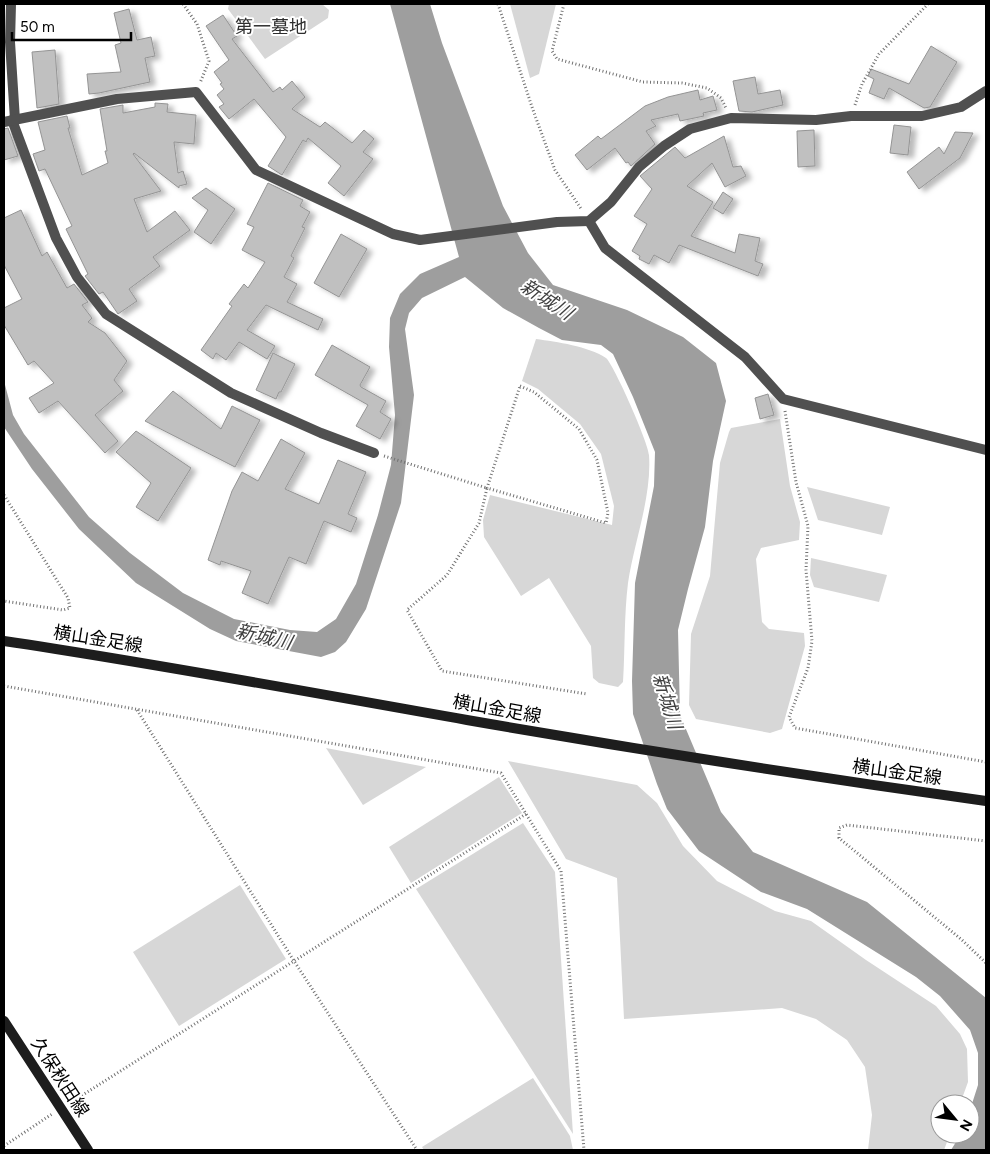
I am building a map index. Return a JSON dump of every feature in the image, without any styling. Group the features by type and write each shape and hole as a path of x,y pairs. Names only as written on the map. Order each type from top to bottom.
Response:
{"street":[{"path":"10,4 10,121 56,238 77,277 106,314 231,393 321,432 374,452"},
{"path":"10,121 116,99 196,92 256,170 393,234 420,240 557,222 589,221 611,202 638,167 664,146 690,129 731,118 816,120 851,116 922,116 961,107 986,92"},
{"path":"589,221 605,248 745,357 783,399 986,450"},
{"name":"横山金足線","path":"4,641 105,656 470,721 779,772 986,801"},
{"name":"久保秋田線","path":"4,1021 88,1150"}],"path":[{"path":"183,4 197,24 209,61 196,92"},
{"path":"498,4 555,170 589,221"},
{"path":"564,4 552,51 557,59 644,82 682,82 707,88 721,98 731,118"},
{"path":"851,116 862,84 878,54 928,4"},
{"path":"374,452 487,488 606,523 608,513 597,460 579,429 534,392 520,386 487,488 479,523 447,574 407,610 442,671 587,694"},
{"path":"783,399 796,482 808,526 806,570 812,641 808,668 789,717 795,728 986,762"},
{"path":"4,495 68,598 70,608 63,610 4,601"},
{"path":"4,686 501,773 561,871 584,1150"},
{"path":"137,709 294,961 417,1150"},
{"path":"4,1146 526,814"},
{"path":"986,841 847,825 839,828 839,838 962,940 986,963"}],"green space":[{"name":"第一墓地","path":"229,4 322,4 329,10 328,18 265,59 228,9"},
{"path":"510,4 556,4 539,74 530,78"},
{"path":"536,339 590,350 606,358 638,421 649,455 648,487 628,583 623,682 618,687 599,683 593,678 591,646 549,578 521,596 484,537 483,520 490,495 612,525 614,506 601,454 580,424 538,389 522,381"},
{"path":"780,419 790,486 800,522 799,540 761,548 756,559 762,622 769,629 804,633 805,646 782,729 770,733 696,719 689,705 691,634 710,576 720,463 729,432 731,428"},
{"path":"807,487 890,507 882,535 818,520"},
{"path":"811,558 887,575 879,602 814,587 810,575"},
{"path":"326,748 426,767 363,805"},
{"path":"508,761 637,785 657,803 683,846 717,881 775,911 811,921 936,1006 960,1034 967,1049 968,1082 964,1094 930,1094 930,1144 946,1144 944,1150 868,1150 872,1115 865,1067 847,1040 816,1019 782,1008 624,1019 617,878 566,859"},
{"path":"499,777 522,813 411,883 389,847"},
{"path":"523,823 555,872 573,1134 416,889"},
{"path":"240,885 286,959 179,1026 133,952"},
{"path":"533,1078 570,1136 573,1150 424,1150 422,1147"}],"water":[{"name":"新城川","path":"390,4 430,4 442,43 503,206 528,253 553,285 627,310 683,337 716,363 726,401 713,461 705,527 678,630 680,715 721,812 753,852 867,902 986,998 985,1150 951,1150 955,1144 980,1144 980,1094 975,1094 978,1085 978,1053 970,1030 940,996 916,977 807,909 761,892 699,851 667,809 633,714 632,681 635,583 654,486 655,452 613,354 601,345 562,340 503,308 465,277 422,298 409,313 405,329 414,395 401,503 366,609 346,642 335,652 321,657 236,641 210,629 136,583 79,529 32,469 4,427 4,381 13,415 24,434 89,517 130,553 183,593 234,619 290,630 317,632 336,619 356,584 378,515 391,465 395,415 389,347 390,318 400,294 420,274 459,257"}],"building":[{"path":"129,9 137,40 151,37 155,56 145,58 150,82 89,94 87,74 121,72 115,45 121,43 114,13"},
{"path":"223,15 237,36 232,39 273,92 280,87 282,90 292,81 305,97 292,109 320,127 325,122 352,143 364,130 374,139 363,152 373,159 344,196 328,183 341,166 308,138 306,142 303,140 282,175 268,166 286,137 254,99 229,119 219,107 224,104 217,95 224,89 214,72 229,60 206,26"},
{"path":"931,46 957,62 930,107 924,108 889,88 884,99 869,93 874,79 868,76 871,69 909,84"},
{"path":"55,50 59,104 37,108 32,52"},
{"path":"755,77 758,94 780,90 783,105 752,112 739,111 733,81"},
{"path":"698,90 700,100 713,96 717,110 703,113 704,116 680,121 678,114 651,120 656,126 646,131 655,144 631,166 628,162 626,163 615,148 587,170 575,155 598,136 601,139 645,106 668,97"},
{"path":"155,103 168,104 167,112 196,115 194,144 174,142 178,173 183,171 187,184 179,186 179,188 134,153 161,191 134,199 147,232 175,211 190,230 153,257 160,266 129,289 137,301 118,314 103,292 99,294 85,276 88,274 66,229 72,226 45,169 39,171 33,154 45,150 38,122 67,116 70,128 68,128 82,175 108,163 100,109 123,105 123,113 155,107"},
{"path":"894,125 911,127 908,155 890,153"},
{"path":"8,128 18,156 4,160 4,129"},
{"path":"814,130 815,166 798,167 797,131"},
{"path":"955,132 973,133 960,158 919,189 907,172 939,147 944,154"},
{"path":"724,136 733,167 741,166 746,176 725,187 712,163 687,186 713,202 691,236 735,253 739,234 760,238 755,261 763,264 758,276 679,245 669,263 654,255 649,264 639,259 640,256 632,251 647,224 634,216 652,189 640,176 675,147 685,158"},
{"path":"268,183 303,200 300,206 310,212 302,227 305,228 291,256 294,258 284,277 297,284 287,302 323,319 318,330 266,305 247,330 275,346 267,359 239,342 226,360 216,353 213,359 201,350 232,306 229,304 244,284 248,288 265,262 242,250 254,227 247,224"},
{"path":"206,188 235,209 211,244 194,232 208,210 192,198"},
{"path":"723,192 733,199 723,214 713,208"},
{"path":"21,210 42,256 47,252 67,288 74,284 88,302 82,305 92,318 88,322 105,333 127,361 114,380 123,391 95,415 118,441 105,453 58,401 39,413 29,398 54,383 34,361 28,365 4,325 4,308 22,299 4,265 4,218"},
{"path":"341,234 367,249 339,297 314,283"},
{"path":"332,345 370,367 360,385 386,401 380,412 391,419 380,439 356,426 368,405 315,375"},
{"path":"273,353 295,364 276,399 256,390"},
{"path":"173,391 221,429 232,406 260,420 235,467 145,421"},
{"path":"768,394 774,415 760,419 755,398"},
{"path":"136,431 191,468 158,521 136,507 151,483 116,452"},
{"path":"281,439 305,453 285,489 319,504 338,460 366,472 348,514 357,518 351,532 324,521 306,564 289,557 268,604 242,593 251,571 221,561 220,565 208,560 232,491 242,472 258,481"}]}
